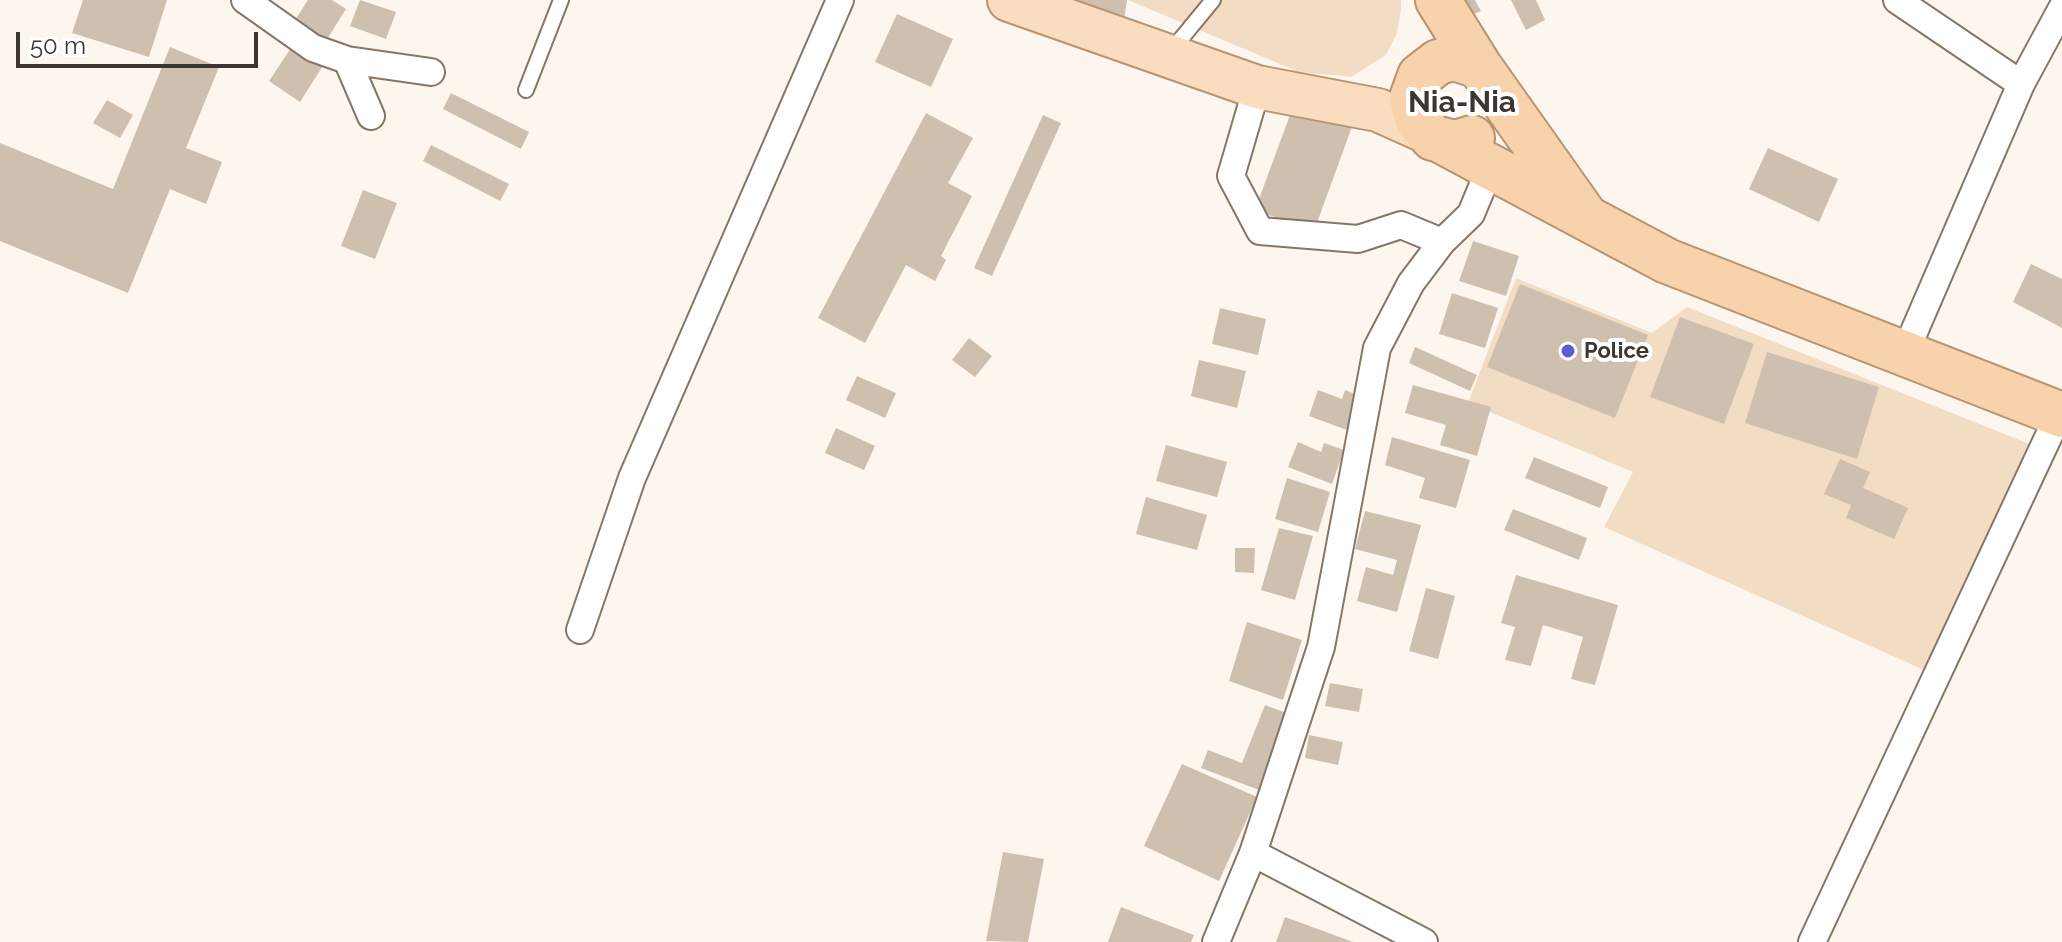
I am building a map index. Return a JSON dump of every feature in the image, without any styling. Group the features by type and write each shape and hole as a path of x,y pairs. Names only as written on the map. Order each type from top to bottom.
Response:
{"highway":[{"path":"1429,0 1422,73 1412,98 1418,121 1434,136 1667,261 2060,415"},
{"path":"1438,0 1584,215"},
{"path":"1422,73 1438,62 1454,58 1486,74 1497,106 1487,127 1468,141 1434,136"}],"main road":[{"path":"1009,0 1257,87 1378,110 1434,136"},
{"path":"1378,110 1422,73"}],"street":[{"path":"245,0 313,48 347,60 431,72"},
{"path":"580,630 632,478 840,0"},
{"path":"1897,0 2021,84"},
{"path":"1904,355 2021,84 2062,8"},
{"path":"347,60 371,116"},
{"path":"1257,87 1231,176 1260,231 1358,239 1401,225 1442,242"},
{"path":"1216,942 1253,853 1321,647 1377,348 1403,296 1442,242 1471,214 1490,168"},
{"path":"1812,942 2060,415"},
{"path":"1253,853 1424,942"}],"lane":[{"path":"526,90 561,0"},
{"path":"1165,57 1213,0"}],"shaded area":[{"path":"1128,0 1401,0 1401,9 1397,33 1386,55 1351,77 1299,72"},
{"path":"1516,278 1652,333 1687,307 2032,445 1924,670 1604,527 1633,472 1468,403"}],"building":[{"path":"83,0 167,0 149,57 72,33"},
{"path":"308,0 332,0 346,9 321,49 290,28"},
{"path":"360,0 396,12 386,39 350,26"},
{"path":"1066,0 1127,0 1124,20"},
{"path":"1449,0 1475,0 1481,11 1459,21"},
{"path":"1511,0 1536,0 1545,20 1526,30"},
{"path":"897,14 953,39 931,87 875,62"},
{"path":"295,42 326,61 300,102 269,81"},
{"path":"170,47 219,67 186,148 222,162 206,204 170,189 128,293 0,241 0,143 113,189"},
{"path":"451,93 529,132 521,149 443,109"},
{"path":"107,100 133,115 120,138 93,123"},
{"path":"1294,104 1353,124 1314,231 1255,210"},
{"path":"926,113 973,138 948,183 972,196 941,256 946,260 935,281 906,265 865,343 818,318"},
{"path":"1043,115 1061,123 992,276 974,268"},
{"path":"431,145 509,184 500,201 423,161"},
{"path":"1768,148 1838,179 1819,222 1749,189"},
{"path":"363,190 397,203 375,259 341,246"},
{"path":"1473,241 1519,256 1506,296 1459,281"},
{"path":"2031,264 2062,279 2062,328 2013,302"},
{"name":"Police","path":"1520,284 1648,335 1615,418 1487,367"},
{"path":"1452,293 1498,308 1485,348 1439,334"},
{"path":"1220,308 1266,319 1258,355 1212,344"},
{"path":"1680,317 1754,344 1724,424 1650,397"},
{"path":"969,338 992,356 975,377 952,360"},
{"path":"1415,347 1477,375 1470,391 1409,363"},
{"path":"1767,352 1879,387 1857,459 1745,423"},
{"path":"1199,360 1246,371 1237,408 1191,396"},
{"path":"857,376 896,393 885,418 846,400"},
{"path":"1413,385 1491,407 1477,456 1440,445 1446,425 1405,413"},
{"path":"1318,390 1342,399 1345,390 1365,398 1352,432 1309,416"},
{"path":"836,428 875,446 864,470 825,453"},
{"path":"1392,437 1470,460 1456,508 1419,498 1425,478 1385,465"},
{"path":"1298,442 1321,452 1324,443 1344,450 1332,484 1288,467"},
{"path":"1166,445 1227,462 1217,497 1156,481"},
{"path":"1534,457 1608,487 1600,508 1525,478"},
{"path":"1840,459 1870,472 1863,488 1908,508 1894,539 1846,518 1851,505 1824,494"},
{"path":"1287,478 1330,492 1318,532 1275,519"},
{"path":"1146,497 1207,515 1197,550 1136,534"},
{"path":"1513,509 1587,538 1579,560 1504,530"},
{"path":"1365,511 1421,525 1397,612 1357,601 1366,567 1393,575 1397,560 1355,549"},
{"path":"1279,528 1313,536 1295,600 1261,590"},
{"path":"1235,548 1255,548 1254,573 1235,572"},
{"path":"1516,575 1618,605 1595,685 1571,679 1583,637 1543,625 1531,666 1505,660 1515,627 1501,623"},
{"path":"1426,588 1455,596 1438,659 1409,651"},
{"path":"1247,622 1302,640 1283,700 1229,681"},
{"path":"1330,683 1363,689 1359,712 1325,706"},
{"path":"1265,705 1289,714 1259,790 1201,768 1208,750 1242,763"},
{"path":"1309,735 1343,742 1338,765 1305,758"},
{"path":"1182,764 1257,797 1219,881 1144,846"},
{"path":"1003,852 1044,859 1028,942 986,941"},
{"path":"1121,907 1194,935 1191,942 1108,942"},
{"path":"1285,917 1353,942 1276,942"}],"place":[{"name":"Police","path":"1568,351"}],"district":[{"name":"Nia-Nia","path":"1462,103"}]}
